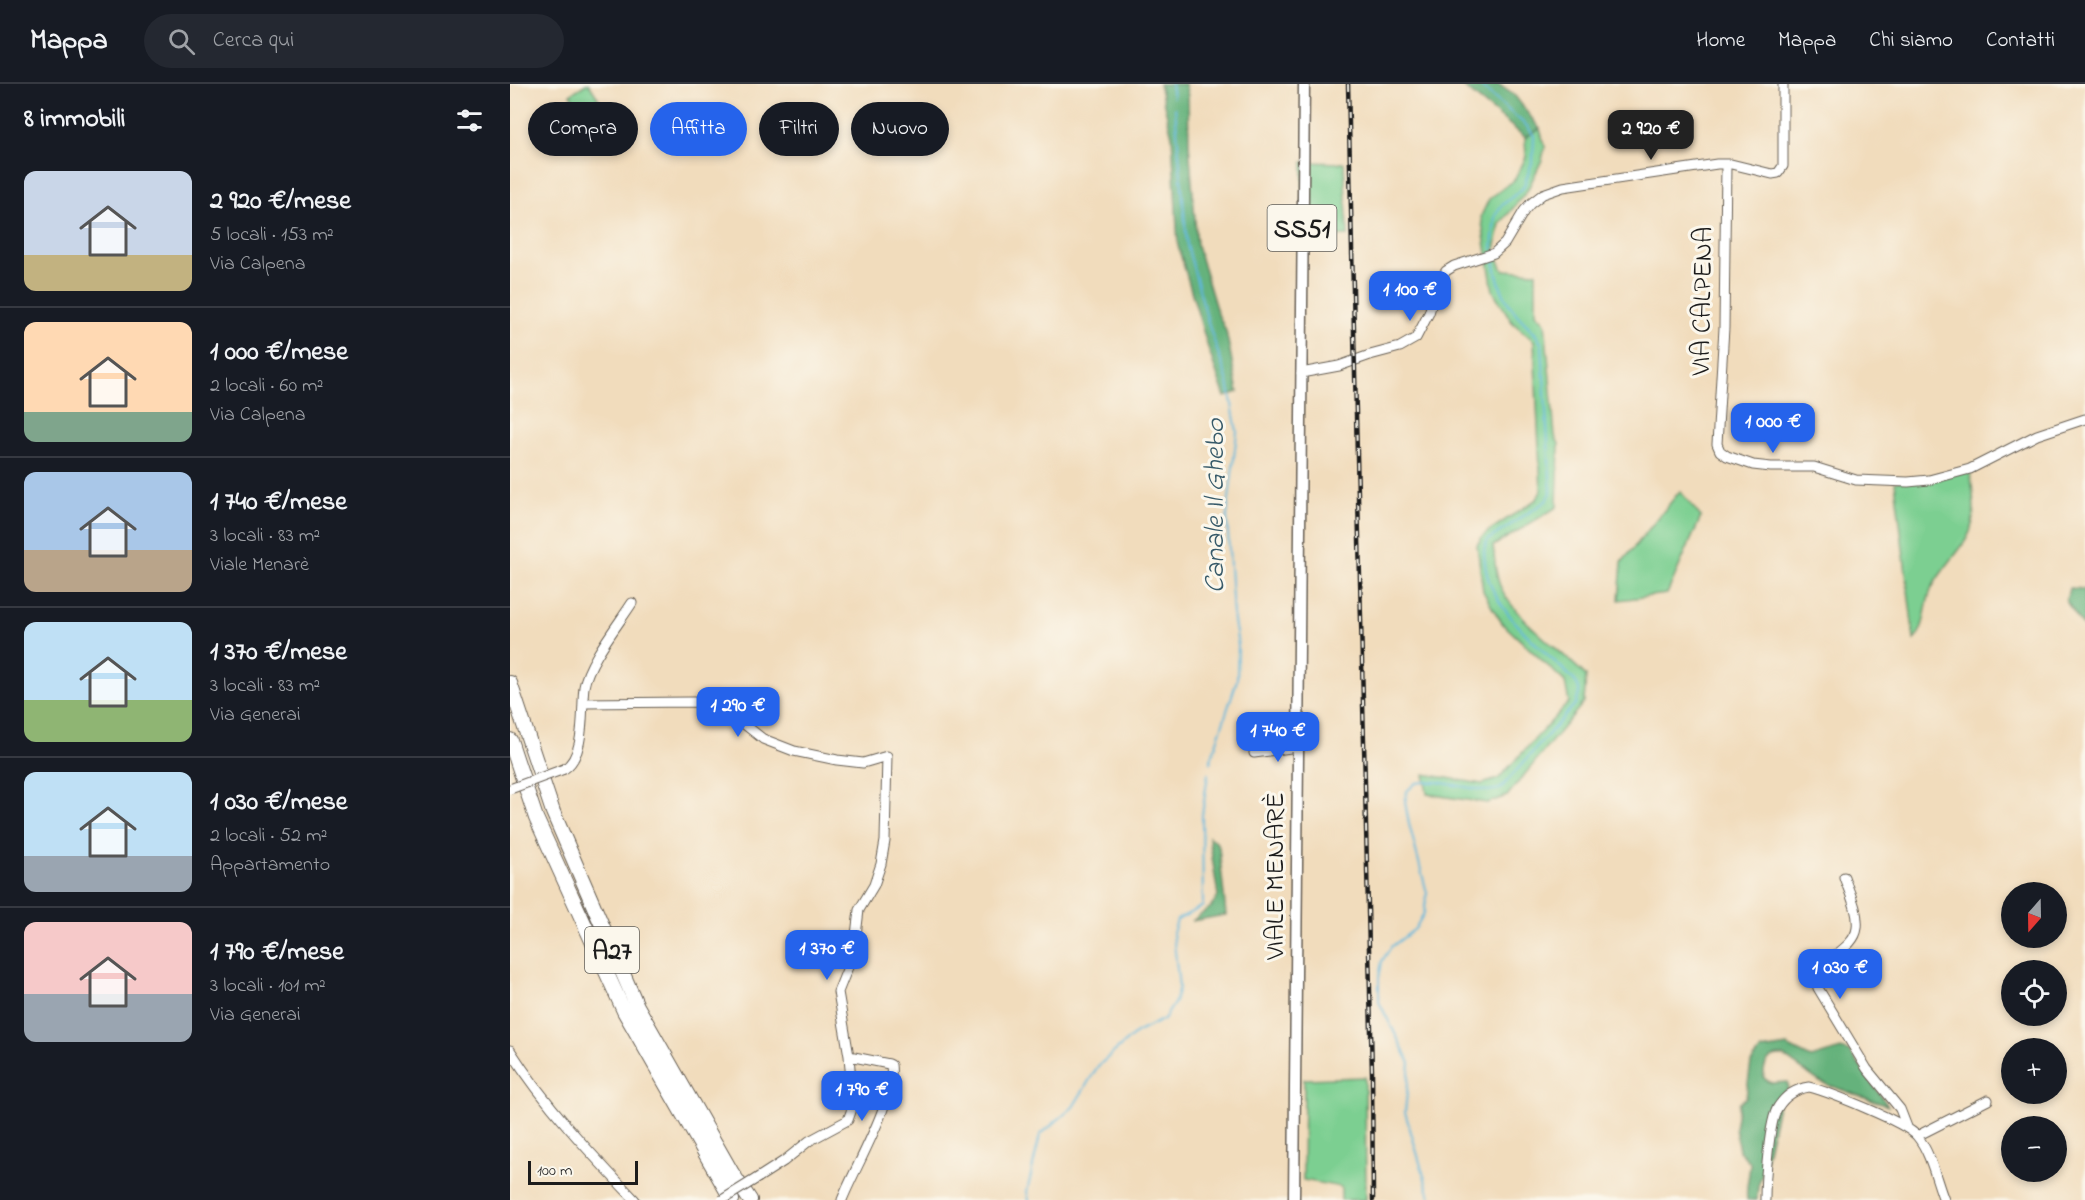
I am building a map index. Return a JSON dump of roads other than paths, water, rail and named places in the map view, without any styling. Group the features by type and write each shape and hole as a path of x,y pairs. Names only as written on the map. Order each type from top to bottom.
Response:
{"highway":[{"name":"A27","path":"510,683 553,812 637,1006 732,1173 750,1200"},
{"name":"A27","path":"510,740 536,818 624,1011 732,1200"}],"main road":[{"name":"SS51","path":"1301,373 1304,84"},
{"name":"VIALE MENARÈ","path":"1294,1200 1301,373"}],"street":[{"path":"1301,373 1339,366 1400,347 1416,338 1429,313 1438,283 1446,271 1454,266 1492,254 1505,243 1524,211 1543,194 1563,187 1717,164 1731,164 1772,174 1781,170 1783,84"},
{"name":"VIA CALPENA","path":"1726,165 1724,328 1717,444 1720,451 1727,456 1753,465 1814,466 1856,480 1908,483 1970,469 2037,435 2085,419"},
{"path":"510,789 564,769 570,766 576,757 585,681 632,603"},
{"path":"584,703 693,702 712,704 725,709 763,739 794,751 863,763 887,756 885,842 874,885 859,910 854,952 838,992 849,1056 853,1106 848,1120 809,1141 784,1161 723,1200"},
{"path":"1254,753 1298,747"},
{"path":"1844,877 1857,919 1856,933 1819,970 1816,980 1847,1038 1867,1069 1900,1109 1906,1127"},
{"path":"510,1050 556,1114 635,1200"},
{"path":"842,1200 886,1100 892,1073 889,1064 849,1056"},
{"path":"1765,1200 1776,1112 1788,1095 1809,1087 1906,1127 1917,1136 1925,1150 1944,1200"},
{"path":"1917,1136 1988,1100"}],"waterway":[{"name":"Canale Il Ghebo","path":"1171,84 1173,97"},
{"path":"1478,84 1528,127 1534,136 1533,160 1523,188 1501,206 1495,216 1492,250"},
{"name":"Canale Il Ghebo","path":"1175,108 1187,245 1210,329 1228,382 1237,432 1227,516 1233,615 1238,645 1237,680 1210,763"},
{"path":"1431,1200 1405,1112 1410,1063 1379,1002 1382,961 1391,947 1415,929 1424,913 1427,893 1409,824 1405,802 1407,791 1416,783 1424,782 1437,782 1488,791 1500,789 1576,703 1579,693 1574,680 1519,627 1507,612 1496,596 1485,563 1484,554 1488,540 1546,501 1551,493 1542,345 1506,299 1493,255"},
{"name":"Canale Il Ghebo","path":"1029,1200 1027,1192 1040,1135 1073,1107 1098,1066 1136,1033 1164,1019 1175,1002 1179,987 1173,933 1177,920 1203,906 1202,815 1208,774"}],"railway":[{"path":"1348,84 1372,1073 1373,1200"}]}
